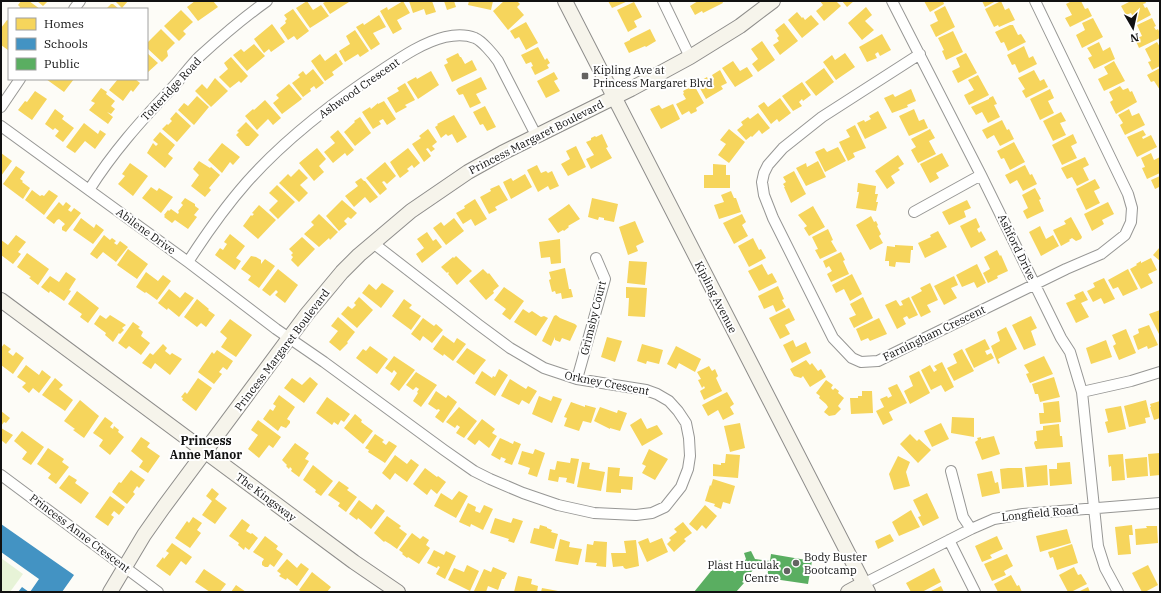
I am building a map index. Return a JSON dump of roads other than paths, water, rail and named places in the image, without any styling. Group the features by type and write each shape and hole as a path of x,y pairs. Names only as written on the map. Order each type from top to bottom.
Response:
{"street":[{"name":"Totteridge Road","path":"89,190 119,146 142,119 173,88 198,58 228,31 267,1"},
{"name":"Kipling Avenue","path":"565,1 866,588"},
{"path":"663,1 690,57"},
{"name":"Princess Margaret Boulevard","path":"110,592 144,535 307,314 342,272 373,243 411,210 439,190 502,153 690,57 740,26 773,1"},
{"name":"Ashford Drive","path":"892,1 981,175 1061,338 1070,352 1082,392 1095,519 1101,558 1118,592"},
{"name":"Farningham Crescent","path":"920,54 822,117 775,156 766,169 762,182 764,195 773,218 833,338 852,358 860,362 878,361 1066,268 1100,254 1125,235 1131,222 1132,208 1128,194 1035,1"},
{"name":"Ashwood Crescent","path":"188,262 214,224 247,182 300,130 354,89 388,66 412,51 444,37 466,36 476,38 492,52 536,135"},
{"path":"1,107 19,80"},
{"name":"Abilene Drive","path":"1,126 188,262 289,338"},
{"path":"914,212 981,175"},
{"name":"Orkney Crescent","path":"289,338 444,450 474,471 490,479 523,493 594,513 636,515 652,513 665,507 681,487 688,469 690,456 686,423 678,411 663,397 646,390 577,379 544,368 510,348 373,243"},
{"name":"Grimsby Court","path":"577,379 605,279 596,258"},
{"name":"The Kingsway","path":"1,300 354,562 398,592"},
{"path":"1082,392 1130,381 1160,372"},
{"path":"951,471 963,517 971,529"},
{"name":"Princess Anne Crescent","path":"1,475 158,592"},
{"name":"Longfield Road","path":"866,588 949,540 971,529 1004,516 1160,503"},
{"path":"949,540 975,592"},
{"path":"848,592 866,588"}],"place":[{"name":"Kipling Ave at Princess Margaret Blvd","path":"585,76"},
{"name":"Body Buster Bootcamp","path":"796,563"},
{"name":"Plast Huculak Centre","path":"787,571"}],"district":[{"name":"Princess Anne Manor","path":"206,448"}]}
